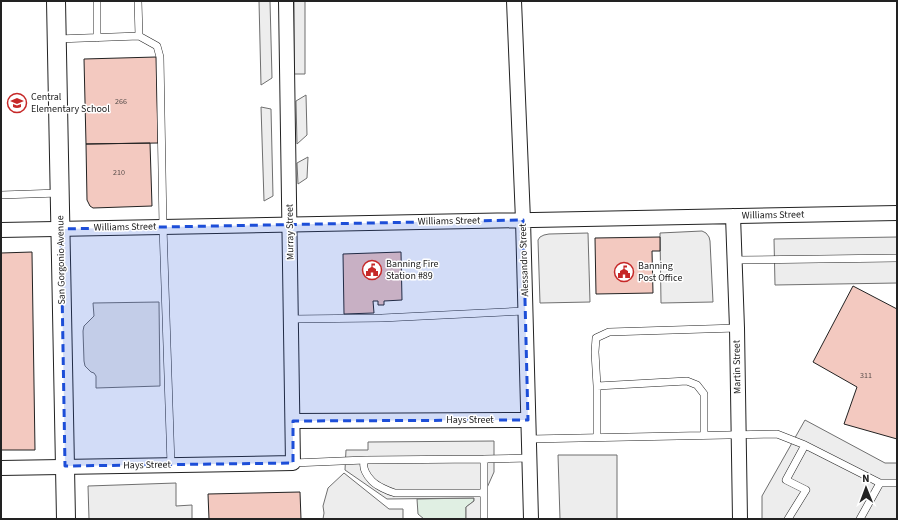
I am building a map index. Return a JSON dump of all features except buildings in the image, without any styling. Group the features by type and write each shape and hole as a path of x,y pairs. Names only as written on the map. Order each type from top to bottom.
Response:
{"street":[{"name":"San Gorgonio Avenue","path":"56,1 66,519"},
{"name":"Murray Street","path":"286,1 293,463"},
{"name":"Alessandro Street","path":"514,1 523,220 531,519"},
{"name":"Williams Street","path":"1,230 897,213"},
{"name":"Martin Street","path":"733,216 737,328 740,519"},
{"name":"Hays Street","path":"292,421 528,420"},
{"name":"Hays Street","path":"1,468 293,463"}],"lane":[{"path":"97,1 97,38"},
{"path":"138,1 139,36"},
{"path":"56,40 139,36 157,46 160,57 163,227 171,465"},
{"path":"1,195 60,193"},
{"path":"735,260 897,258"},
{"path":"291,319 382,318 526,312"},
{"path":"597,438 596,338 609,332 737,328"},
{"path":"596,386 687,382 696,385 704,394 704,435"},
{"path":"530,439 777,434 804,445 880,483 897,483"},
{"path":"788,519 806,490 786,480 804,445"},
{"path":"293,463 365,460 530,458"},
{"path":"484,459 484,519"},
{"path":"365,460 363,464 364,468 372,481 388,491 395,493 484,493"},
{"path":"860,519 880,483"}],"highlighted area":[{"path":"523,220 528,420 293,421 293,463 65,466 61,229"}],"green space":[{"path":"474,498 474,501 466,507 466,519 424,519 418,514 417,499"}],"shaded area":[{"path":"259,1 270,1 272,78 261,85"},
{"path":"294,1 305,1 305,74 294,74"},
{"path":"306,95 307,135 297,144 296,101"},
{"path":"261,107 271,109 273,196 264,201"},
{"path":"308,157 307,178 298,184 297,163"},
{"path":"702,231 706,233 710,241 713,302 661,303 660,233"},
{"path":"588,233 590,302 540,303 538,240 540,237 549,234"},
{"path":"897,237 897,283 775,285 774,239"},
{"path":"159,302 160,386 96,388 96,376 85,366 84,361 83,331 84,326 94,316 93,303"},
{"path":"805,420 885,463 897,463 897,519 762,519 762,496"},
{"path":"494,441 494,472 482,499 482,519 466,519 466,507 474,501 474,498 387,499 345,470 346,450 368,450 368,442"},
{"path":"558,455 617,455 617,519 560,519"},
{"path":"344,473 389,509 403,509 403,519 323,519 323,506 328,488"},
{"path":"176,483 176,506 192,505 192,519 89,519 88,486"}],"place":[{"name":"Central Elementary School","path":"17,103"},
{"name":"Banning Fire Station #89","path":"372,270"},
{"name":"Banning Post Office","path":"624,272"}]}
